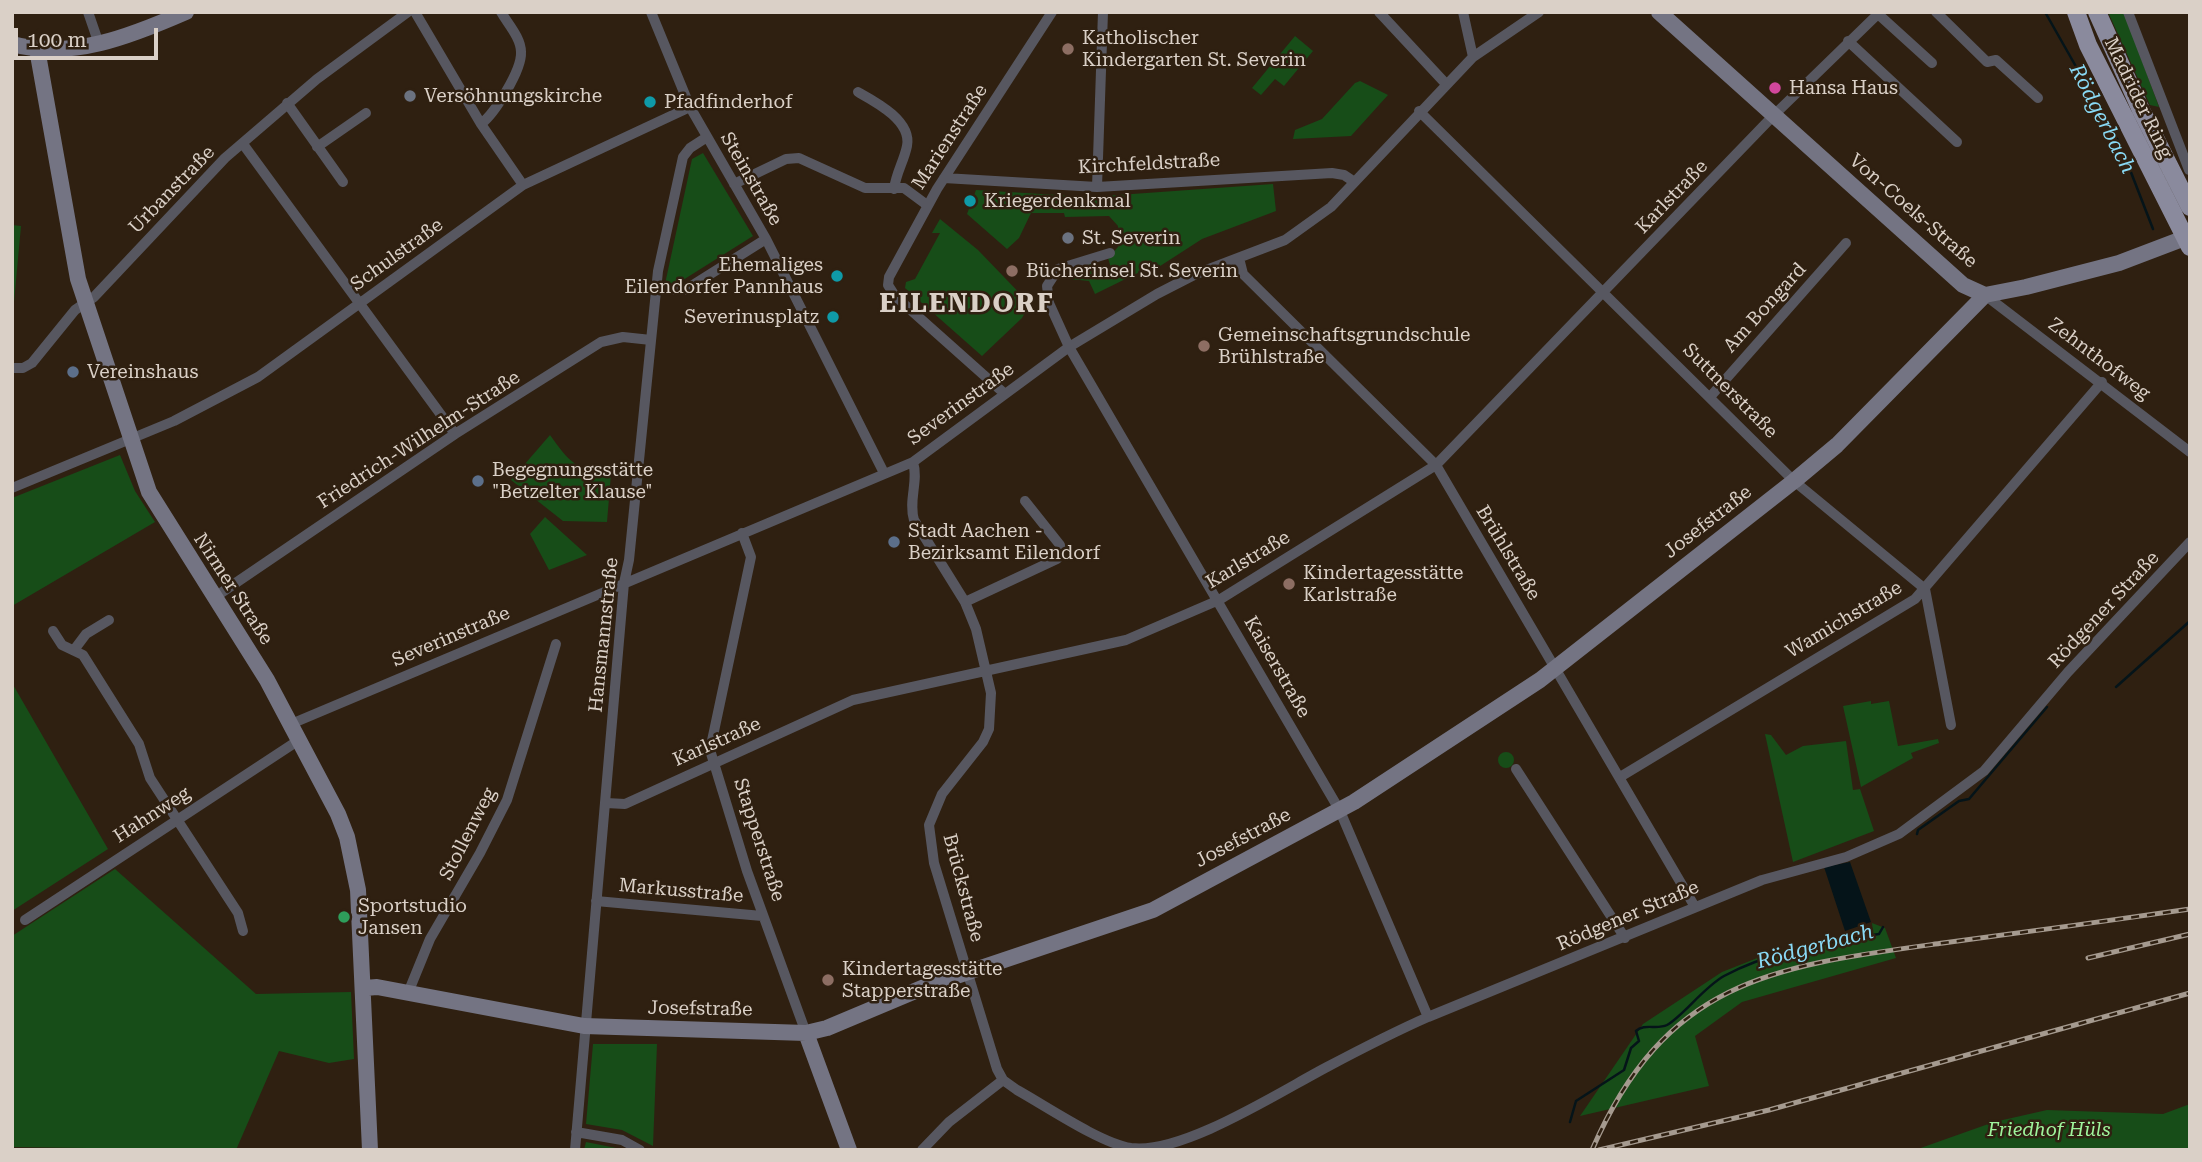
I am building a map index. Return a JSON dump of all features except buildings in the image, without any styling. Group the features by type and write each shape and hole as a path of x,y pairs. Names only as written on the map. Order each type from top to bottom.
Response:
{"main road":[{"name":"Madrider Ring","path":"2076,12 2088,45 2188,240"},
{"name":"Madrider Ring","path":"2097,12 2129,86 2190,207"}],"street":[{"path":"88,12 99,44"},
{"path":"12,44 37,49 99,44 186,12"},
{"name":"Urbanstraße","path":"12,368 23,368 32,363 75,310 85,304 225,158 287,103 408,12"},
{"path":"415,12 481,124 523,185"},
{"path":"481,124 491,116 519,65 518,40 501,12"},
{"name":"Steinstraße","path":"651,12 690,107 766,239 884,473"},
{"name":"Marienstraße","path":"1005,394 903,303 888,285 892,269 944,178 1052,12"},
{"path":"1097,187 1103,12"},
{"path":"1379,12 1446,84"},
{"path":"1463,12 1473,57"},
{"name":"Severinstraße","path":"291,724 913,462 1069,347 1157,294 1196,274 1286,240 1306,228 1331,207 1473,57 1539,12"},
{"name":"Von-Coels-Straße","path":"1658,12 1963,285 1985,295 2119,263 2188,240"},
{"path":"1936,12 1987,62 1996,60 2038,98"},
{"path":"2128,12 2186,150 2189,170"},
{"path":"1879,13 1931,63"},
{"name":"Karlstraße","path":"606,803 625,804 712,762 853,700 987,668 1126,640 1219,600 1436,465 1773,116 1879,13"},
{"path":"1848,41 1957,142"},
{"name":"Nirmer Straße","path":"37,49 85,304 128,438 159,512 215,597 291,724 338,814 347,837 358,890 374,1149"},
{"path":"858,92 896,118 906,132 908,144 897,170 894,189"},
{"path":"287,103 343,182"},
{"name":"Schulstraße","path":"12,488 173,421 258,377 523,185 690,107"},
{"name":"Suttnerstraße","path":"1419,111 1794,481 1925,589"},
{"path":"317,147 366,113"},
{"name":"Hansmannstraße","path":"575,1150 624,583 629,560 660,254 683,157 690,148 707,137"},
{"path":"243,144 455,434"},
{"path":"734,184 765,168 793,158 865,188 910,191 928,205"},
{"name":"Kirchfeldstraße","path":"944,178 1097,187 1332,173 1344,174 1353,181"},
{"path":"656,289 685,290 766,239"},
{"name":"Am Bongard","path":"1710,397 1846,243"},
{"name":"Kaiserstraße","path":"1110,253 1058,269 1051,276 1046,295 1069,347 1340,811 1428,1017"},
{"name":"Brühlstraße","path":"1239,258 1243,274 1436,465 1557,667 1695,907"},
{"name":"Zehnthofweg","path":"1985,295 2190,452"},
{"name":"Josefstraße","path":"365,988 408,993 584,1026 817,1032 967,972 1153,910 1340,811 1481,721 1557,667 1837,445 1985,295"},
{"name":"Friedrich-Wilhelm-Straße","path":"215,597 455,434 601,342 611,338 651,340"},
{"name":"Wamichstraße","path":"1620,777 1915,599 2102,382"},
{"name":"Brückstraße","path":"913,462 916,472 911,504 914,520 965,602 987,668 991,693 989,729 983,742 942,794 929,825 934,863 1003,1080"},
{"path":"965,602 1057,559 1061,553 1060,545 1025,501"},
{"name":"Stapperstraße","path":"742,533 751,557 710,750 712,762 762,916 849,1150"},
{"name":"Rödgener Straße","path":"1003,1080 1112,1142 1148,1148 1212,1128 1377,1040 1428,1017 1762,880 1846,857 1877,845 1967,786 2190,542"},
{"path":"1925,589 1951,725"},
{"path":"74,650 86,634 110,620"},
{"path":"53,631 62,645 82,655 139,744 150,778 238,913 243,931"},
{"name":"Stollenweg","path":"408,993 430,940 481,853 507,800 556,644"},
{"name":"Hahnweg","path":"25,920 299,740"},
{"path":"1516,769 1625,938"},
{"name":"Markusstraße","path":"596,901 762,916"},
{"path":"922,1150 949,1122 1003,1080"},
{"path":"576,1132 622,1140 640,1150"}],"green space":[{"path":"2108,12 2124,12 2159,107 2150,105"},
{"path":"1295,36 1313,51 1284,86 1275,79 1261,95 1252,88"},
{"path":"1360,81 1388,95 1351,136 1293,139 1295,130 1322,119 1355,83"},
{"path":"703,153 753,236 675,285 665,284 692,159"},
{"path":"1273,184 1276,211 1202,239 1154,270 1152,266 1095,294 1089,281 1060,278 1062,273 1091,262 1098,274 1111,268 1108,258 1118,247 1118,226 1109,216 1065,217 1064,213 1031,213 1019,238 1007,249 967,214 976,190 1090,197"},
{"path":"940,219 978,250 1030,304 1022,318 982,356 905,288 906,282 915,279 940,233 932,233"},
{"path":"12,225 21,226 12,324"},
{"path":"550,435 575,464 611,474 607,522 563,521 511,480"},
{"path":"120,455 135,491 155,522 12,606 12,498"},
{"path":"545,517 587,555 549,570 530,534"},
{"path":"12,683 108,849 12,911"},
{"path":"1871,701 1871,704 1889,701 1898,746 1938,739 1939,743 1911,753 1913,758 1861,787 1843,706"},
{"path":"1765,734 1771,735 1786,755 1803,746 1846,741 1853,790 1860,789 1874,831 1793,862"},
{"path":"1506,752 1514,760 1506,768 1498,760"},
{"path":"115,869 256,994 351,992 354,1059 329,1063 279,1051 236,1150 12,1147 12,936"},
{"path":"1872,923 1885,928 1896,958 1742,1002 1695,1036 1709,1086 1580,1116 1643,1024 1722,972 1770,953 1873,932"},
{"path":"593,1044 657,1044 653,1146 622,1130 586,1124"},
{"name":"Friedhof Hüls","path":"2190,1104 2190,1150 1915,1150 1994,1122 2047,1110 2163,1114"},
{"path":"586,1142 626,1150 584,1150"}],"shaded area":[{"path":"1850,862 1871,922 1845,931 1824,867"}],"waterway":[{"name":"Rödgerbach","path":"2045,12 2120,144 2153,229"},
{"name":"Rödgerbach","path":"2116,687 2190,621"},
{"name":"Rödgerbach","path":"1917,834 1918,830 1959,801 1969,799 2047,707"},
{"name":"Rödgerbach","path":"1570,1122 1576,1101 1624,1070 1631,1048 1639,1041 1636,1031 1667,1025 1724,976 1780,954 1879,934 1883,927"}],"railway":[{"path":"1592,1150 1622,1092 1655,1048 1692,1015 1733,990 1778,973 1883,951 2190,909"},
{"path":"2088,958 2190,934"},
{"path":"1599,1150 1769,1110 2190,993"}],"place":[{"name":"Katholischer Kindergarten St. Severin","path":"1068,49"},
{"name":"Hansa Haus","path":"1775,88"},
{"name":"Versöhnungskirche","path":"410,96"},
{"name":"Pfadfinderhof","path":"650,102"},
{"name":"Kriegerdenkmal","path":"970,201"},
{"name":"St. Severin","path":"1068,238"},
{"name":"Bücherinsel St. Severin","path":"1012,271"},
{"name":"Ehemaliges Eilendorfer Pannhaus","path":"837,276"},
{"name":"Severinusplatz","path":"833,317"},
{"name":"Gemeinschaftsgrundschule Brühlstraße","path":"1204,346"},
{"name":"Vereinshaus","path":"73,372"},
{"name":"Begegnungsstätte \"Betzelter Klause\"","path":"478,481"},
{"name":"Stadt Aachen - Bezirksamt Eilendorf","path":"894,542"},
{"name":"Kindertagesstätte Karlstraße","path":"1289,584"},
{"name":"Sportstudio Jansen","path":"344,917"},
{"name":"Kindertagesstätte Stapperstraße","path":"828,980"}],"district":[{"name":"EILENDORF","path":"967,304"}]}
